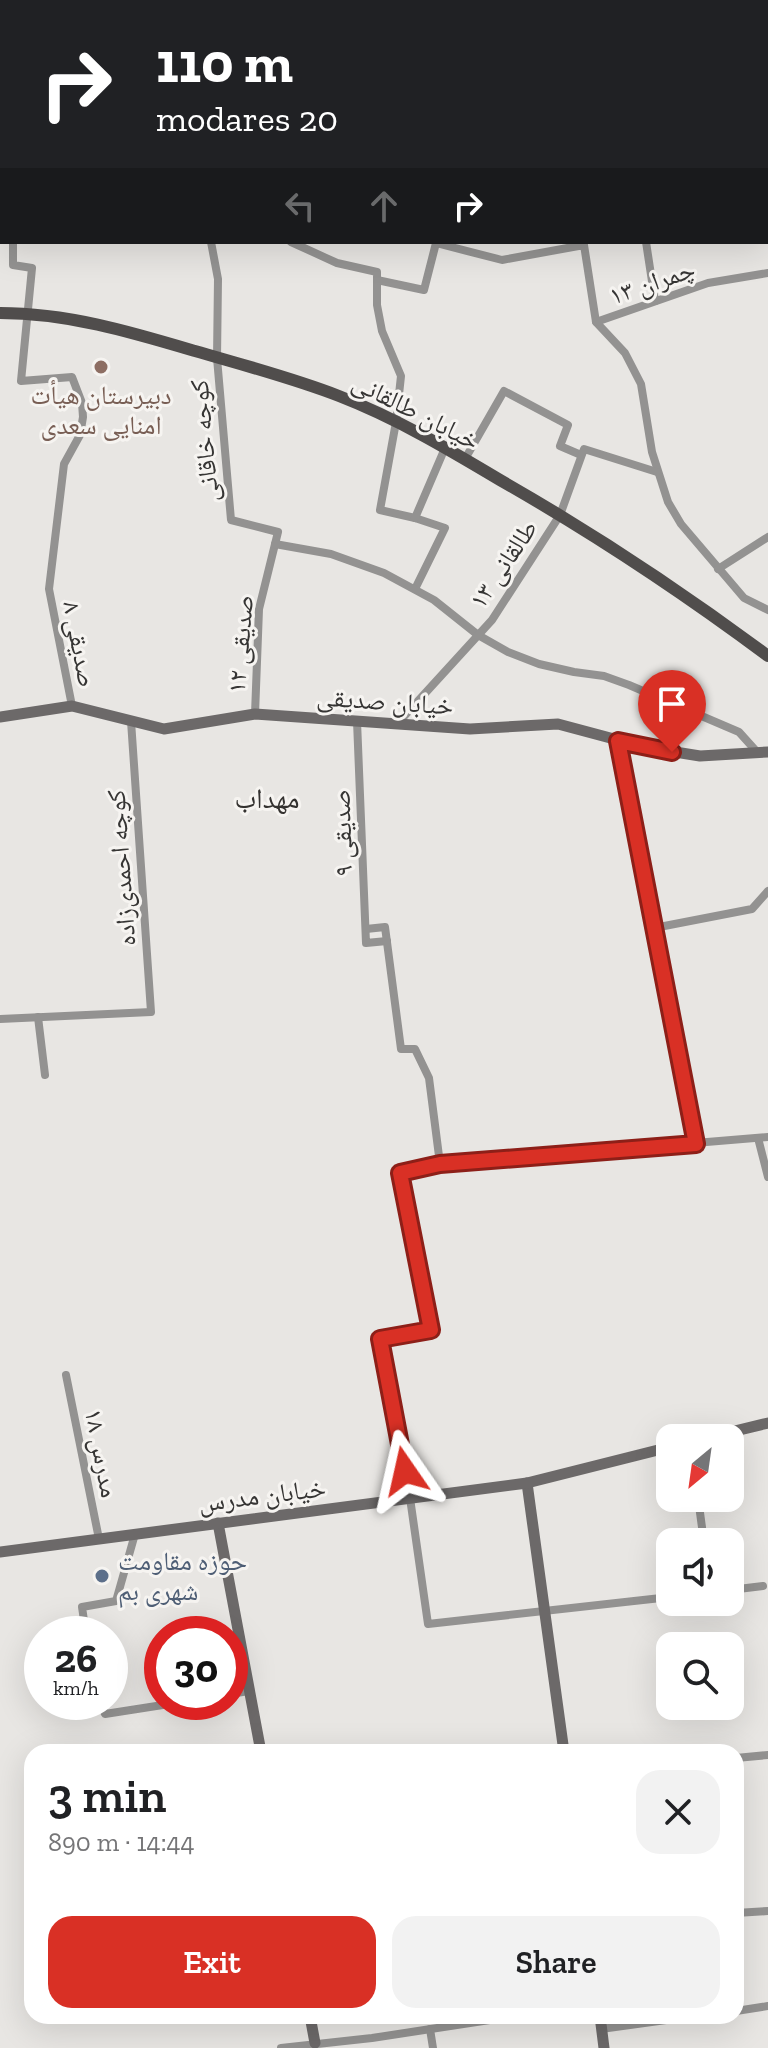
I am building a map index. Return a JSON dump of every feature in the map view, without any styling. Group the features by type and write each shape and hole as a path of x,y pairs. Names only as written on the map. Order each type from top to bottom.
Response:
{"main road":[{"name":"خیابان طالقانی","path":"0,313 78,319 339,396 445,448 560,515 700,606 768,656"}],"street":[{"path":"13,244 13,265 32,268 27,313"},
{"path":"211,244 218,279 217,358"},
{"path":"295,244 337,263 424,290 436,244"},
{"path":"443,244 502,260 584,245 596,322 625,353 641,384 657,472 668,502 681,524 744,598 768,610"},
{"path":"646,244 655,301"},
{"name":"چمران ۱۳","path":"596,322 708,283 768,273"},
{"path":"377,276 377,305 382,331 401,376 380,510 445,528 415,589"},
{"name":"صدیقی ۸","path":"27,313 21,381 72,377 82,403 80,435 64,464 49,589 72,706"},
{"name":"کوچه خاقانی","path":"217,358 231,520 278,532"},
{"path":"465,459 504,391 568,425 560,446 657,472"},
{"path":"415,518 445,448"},
{"name":"طالقانی ۱۳","path":"397,724 492,620 560,515 582,452"},
{"name":"صدیقی ۱۲","path":"255,714 259,609 278,532"},
{"path":"718,569 768,537"},
{"path":"275,544 345,558 384,573 415,589 478,635 508,652 539,664 604,676 657,696 739,732 763,752"},
{"name":"خیابان صدیقی","path":"0,717 72,706 164,729 255,714 470,729 558,724 618,741 700,756 763,752"},
{"name":"کوچه احمدی‌زاده","path":"38,1017 151,1012 131,721"},
{"name":"صدیقی ۹","path":"357,721 366,943 387,941"},
{"path":"618,741 696,1144"},
{"path":"654,928 752,909 768,891"},
{"path":"366,929 385,927 401,1049 415,1049 429,1078 440,1164"},
{"path":"0,1019 38,1017 45,1075"},
{"path":"656,1599 428,1624 410,1498 380,1339 431,1330 400,1173 440,1164 763,1137 768,1177"},
{"name":"مدرس ۱۸","path":"66,1375 99,1539"},
{"path":"744,1429 768,1423"},
{"name":"خیابان مدرس","path":"0,1552 527,1483 656,1451"},
{"path":"527,1483 563,1744"},
{"path":"218,1523 259,1744"},
{"path":"83,1616 82,1607 116,1601 135,1534"},
{"path":"744,1588 763,1586"},
{"path":"744,1757 768,1755"},
{"path":"744,1912 768,1911"},
{"path":"744,2010 768,2006"},
{"path":"311,2024 315,2043"},
{"path":"281,2048 463,2024"},
{"path":"600,2024 604,2048"},
{"path":"430,2029 433,2048"}],"place":[{"name":"دبیرستان هیأت امنایی سعدی","path":"101,367"},
{"name":"حوزه مقاومت شهری بم","path":"102,1576"}],"district":[{"name":"مهداب","path":"267,798"}],"route":[{"path":"405,1471 380,1339 431,1330 400,1173 440,1164 696,1144 618,741 672,752"}]}
